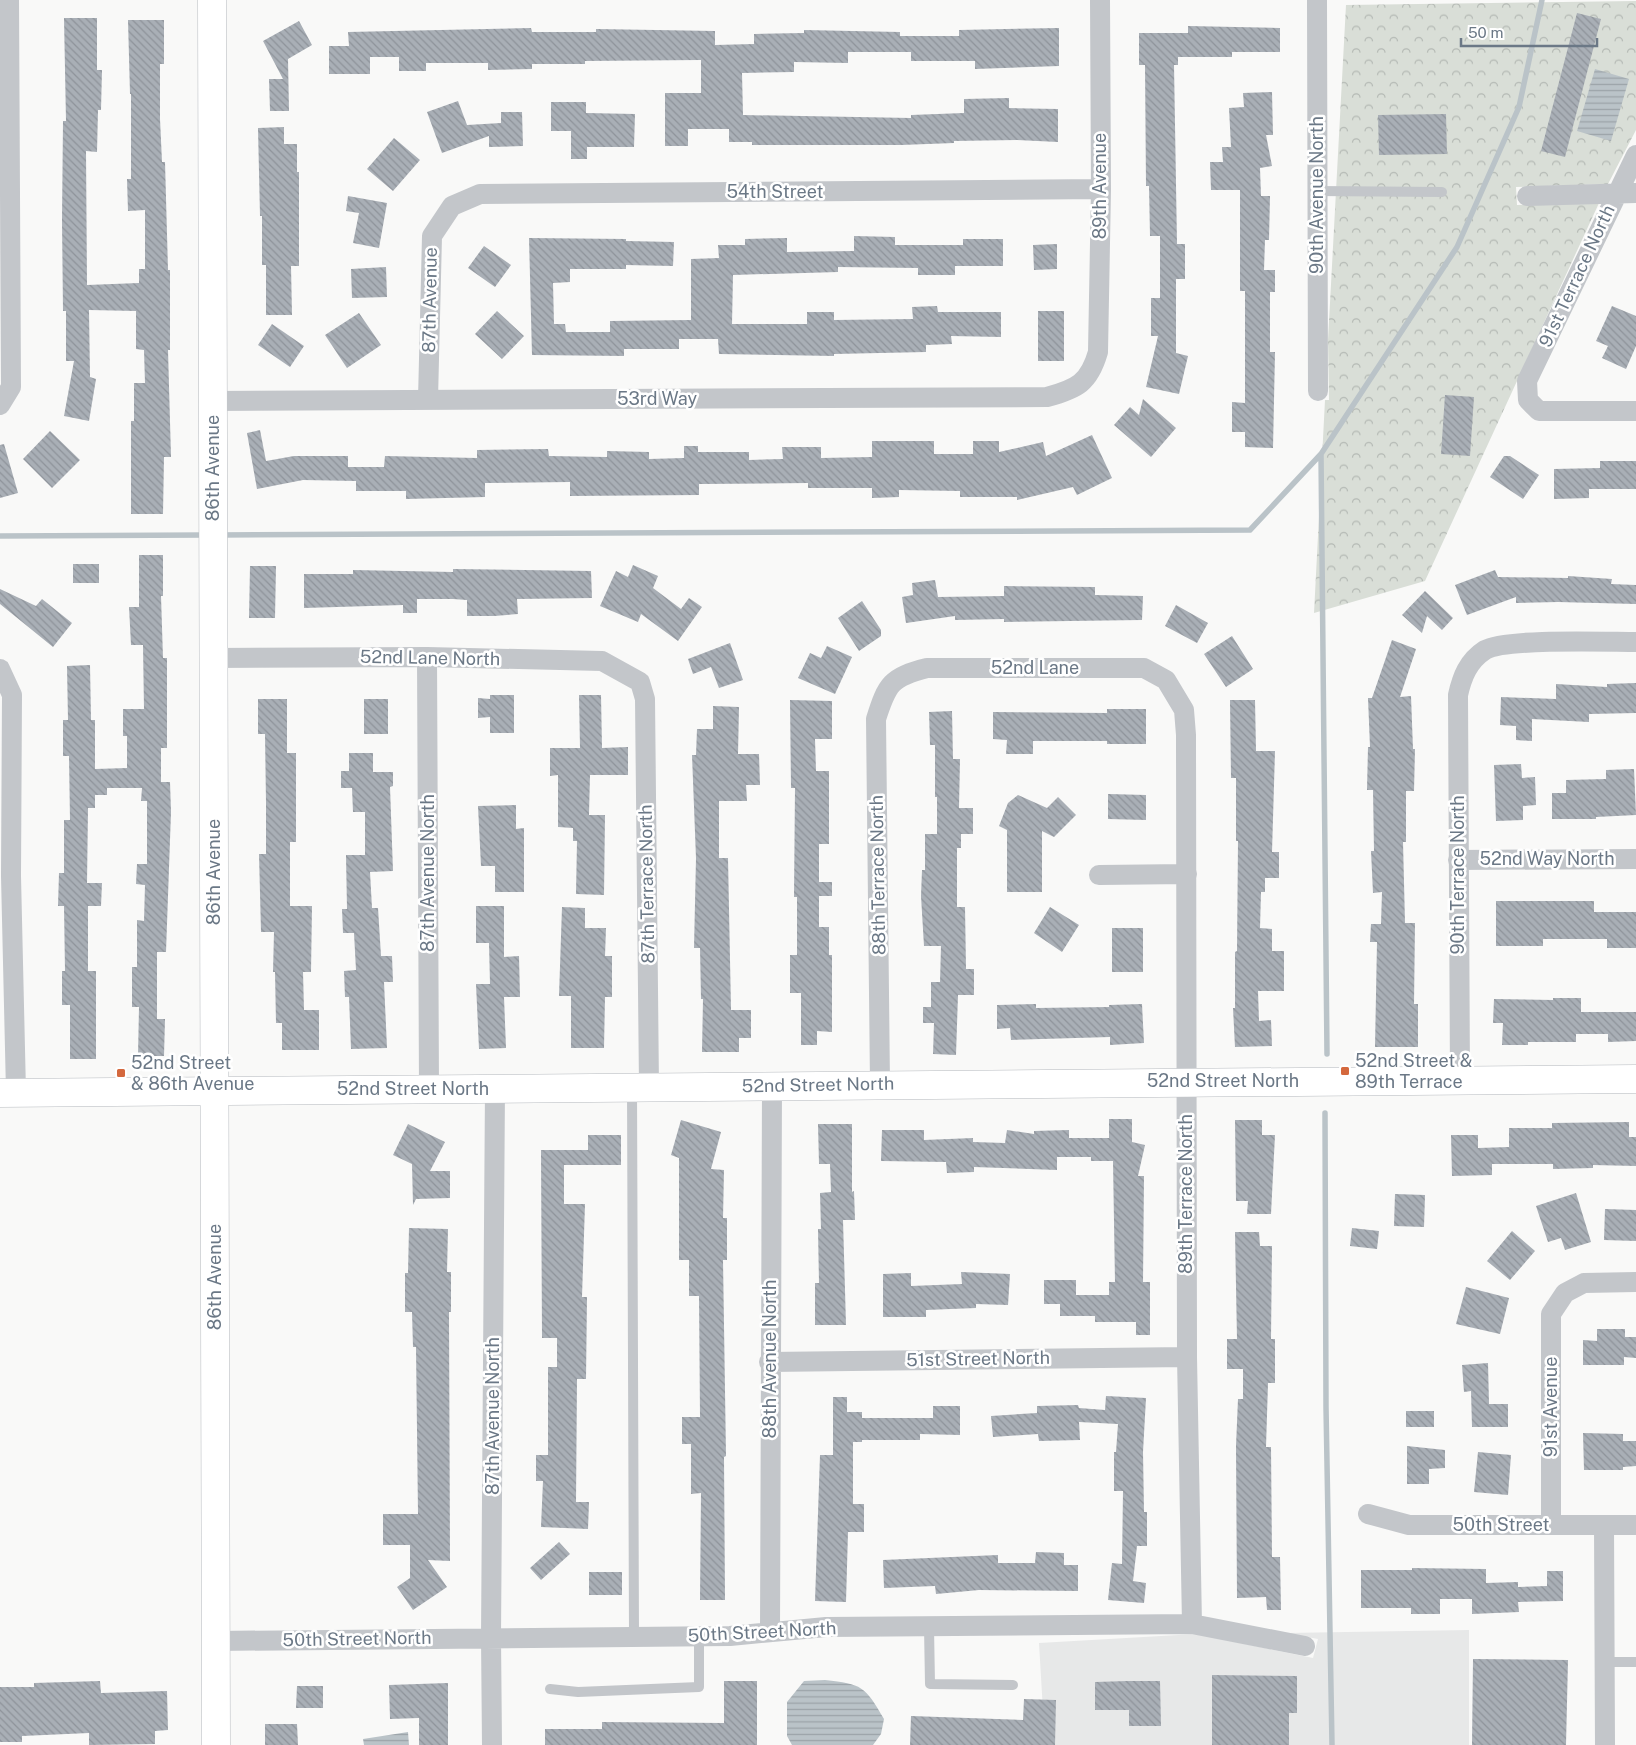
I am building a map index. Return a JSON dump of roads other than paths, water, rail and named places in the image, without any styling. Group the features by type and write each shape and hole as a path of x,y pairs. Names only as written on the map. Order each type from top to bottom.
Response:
{"street":[{"path":"0,405 11,387 6,206 9,0"},
{"name":"86th Avenue","path":"212,0 216,1745"},
{"name":"89th Avenue","path":"1092,371 1098,352 1101,189 1100,0"},
{"name":"90th Avenue North","path":"1317,0 1318,391"},
{"name":"91st Terrace North","path":"1636,155 1626,193 1527,381 1528,400 1540,411 1636,411"},
{"name":"54th Street","path":"452,206 480,194 1101,189"},
{"path":"1527,196 1626,193"},
{"name":"87th Avenue","path":"428,400 432,236 452,206"},
{"name":"53rd Way","path":"213,401 1047,397 1072,390 1092,371"},
{"name":"90th Terrace North","path":"1460,1080 1458,695 1464,671 1486,650 1518,643 1636,642"},
{"name":"52nd Lane North","path":"214,658 426,656 602,661 640,682"},
{"name":"87th Avenue North","path":"426,656 429,1088"},
{"name":"52nd Lane","path":"902,674 927,668 1144,668 1166,680"},
{"path":"1,669 12,695 5,876 8,1092"},
{"name":"88th Terrace North","path":"880,1084 876,719 884,693 902,674"},
{"name":"89th Terrace North","path":"1166,680 1184,710 1187,874 1187,1357 1192,1624"},
{"name":"87th Terrace North","path":"640,682 645,699 641,1087"},
{"name":"52nd Way North","path":"1458,860 1636,859"},
{"path":"1099,875 1187,874"},
{"name":"52nd Street North","path":"8,1092 1186,1081 1636,1079"},
{"name":"88th Avenue North","path":"770,1632 769,1362 772,1086"},
{"name":"87th Avenue North","path":"492,1745 495,1088"},
{"name":"91st Avenue","path":"1551,1525 1551,1314 1565,1293 1584,1283 1636,1282"},
{"name":"51st Street North","path":"769,1362 1187,1357"},
{"name":"50th Street","path":"1368,1514 1409,1525 1636,1525"},
{"path":"1604,1525 1606,1745"},
{"name":"50th Street North","path":"216,1641 699,1636 826,1627 1192,1624 1305,1646"}],"lane":[{"path":"1316,191 1442,192"},
{"path":"634,1636 641,1087"},
{"path":"929,1627 930,1684 1013,1685"},
{"path":"550,1689 578,1692 699,1687 699,1636"},
{"path":"1605,1662 1636,1662"}],"waterway":[{"path":"220,535 1250,530 1321,454 1457,247 1519,107 1542,0"},
{"path":"1321,454 1327,1054"},
{"path":"0,536 205,535"},
{"path":"1325,1113 1326,1407 1332,1745"}],"place":[{"name":"52nd Street & 89th Terrace","path":"1345,1071"},
{"name":"52nd Street & 86th Avenue","path":"121,1073"}]}
